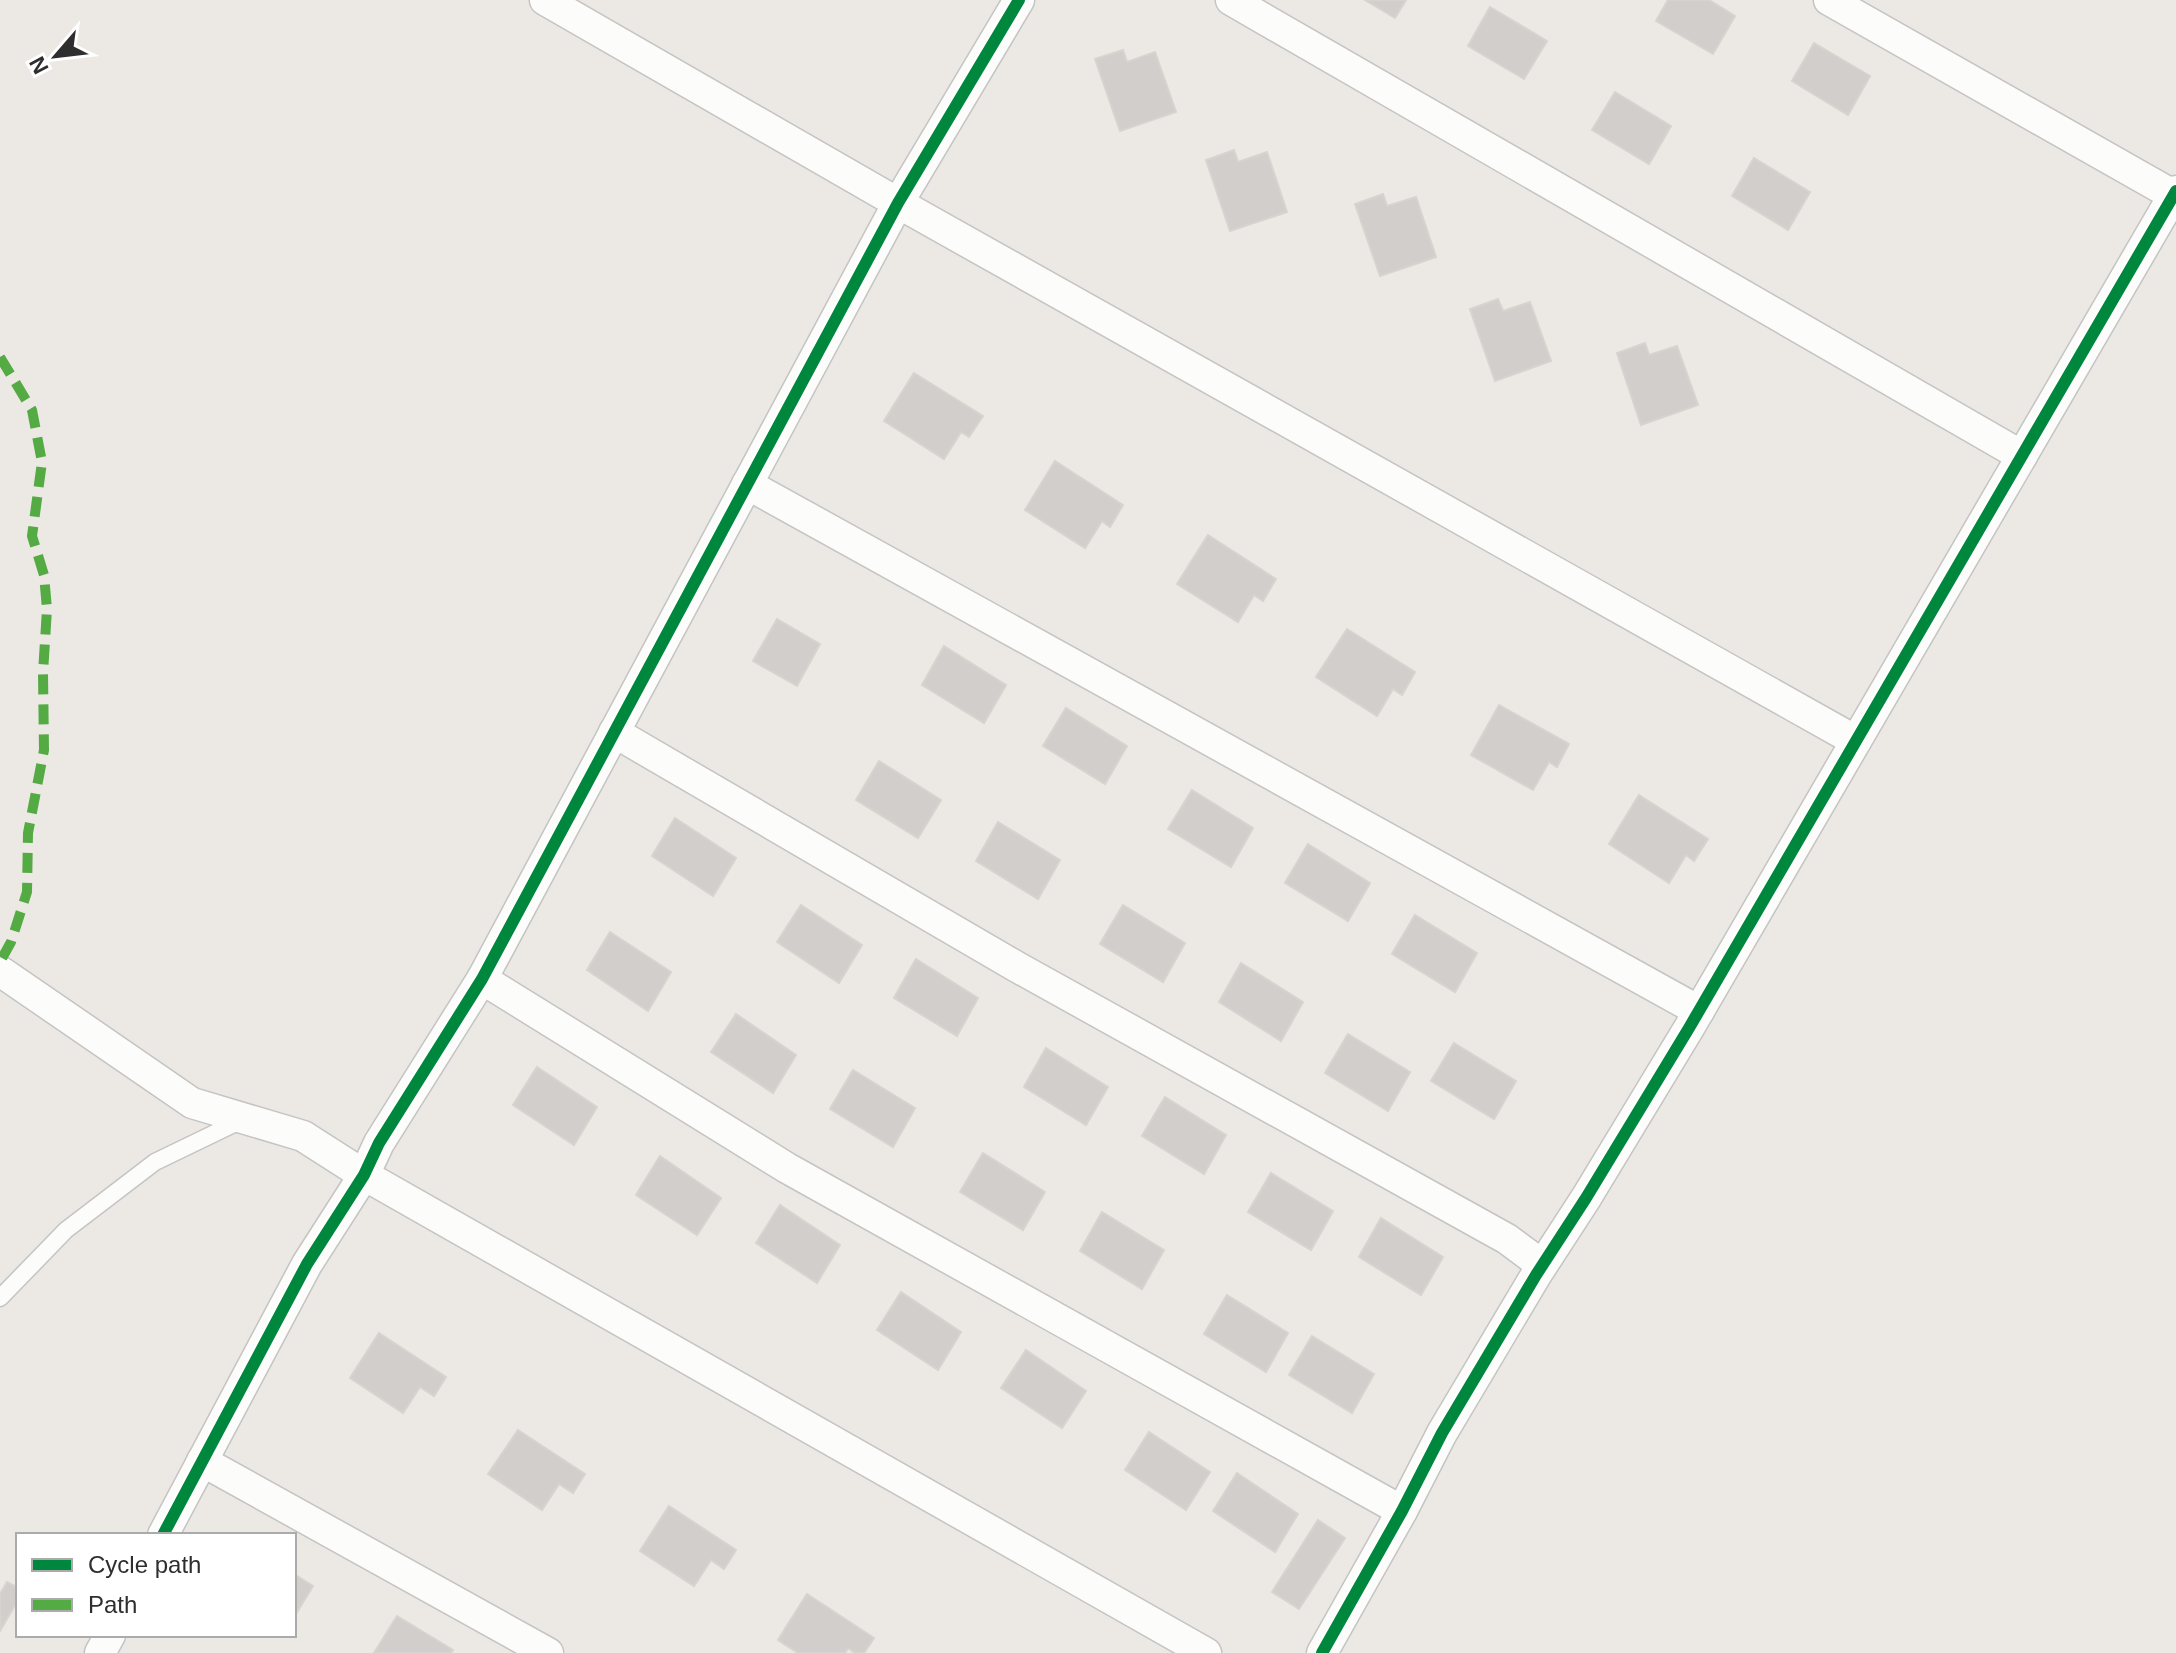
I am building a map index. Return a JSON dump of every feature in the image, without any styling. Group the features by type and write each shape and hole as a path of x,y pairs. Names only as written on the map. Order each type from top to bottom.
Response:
{"street":[{"path":"545,0 898,203 1856,741"},
{"path":"164,1533 307,1264 482,979 898,203 1019,0"},
{"path":"1231,0 2022,456"},
{"path":"1322,1653 1442,1433 1699,1011 2175,193 1829,0"},
{"path":"747,484 1699,1011"},
{"path":"614,732 1017,967 1507,1239 1542,1265"},
{"path":"0,971 192,1103 303,1136 364,1175 1206,1653"},
{"path":"482,979 787,1168 1402,1511"},
{"path":"202,1461 548,1653"}],"lane":[{"path":"0,1298 66,1230 155,1162 245,1119"}],"building":[{"path":"1365,0 1406,0 1395,18"},
{"path":"1668,0 1709,0 1735,16 1713,54 1656,21"},
{"path":"1490,7 1547,41 1524,79 1468,46"},
{"path":"1814,43 1870,76 1848,115 1792,81"},
{"path":"1123,50 1127,62 1155,52 1176,112 1120,131 1095,59"},
{"path":"1615,92 1671,126 1649,164 1592,130"},
{"path":"1234,150 1238,162 1267,152 1287,212 1230,231 1206,160"},
{"path":"1754,158 1810,192 1788,230 1732,196"},
{"path":"1383,194 1387,206 1416,197 1436,257 1380,276 1355,204"},
{"path":"1498,299 1503,311 1530,302 1551,361 1495,381 1470,309"},
{"path":"1645,343 1649,355 1677,346 1698,405 1641,425 1617,353"},
{"path":"914,373 983,416 969,437 961,432 944,459 884,421"},
{"path":"1055,461 1123,505 1110,527 1102,521 1085,548 1025,510"},
{"path":"1208,535 1276,579 1263,601 1254,595 1238,622 1177,584"},
{"path":"777,619 820,644 797,686 753,661"},
{"path":"1347,629 1415,672 1402,695 1393,689 1377,716 1316,677"},
{"path":"944,646 1006,685 984,723 922,685"},
{"path":"1499,705 1569,744 1557,767 1549,762 1533,790 1471,755"},
{"path":"1066,708 1127,746 1105,784 1043,746"},
{"path":"879,761 941,800 918,838 856,800"},
{"path":"1192,790 1253,828 1231,867 1168,829"},
{"path":"1639,795 1708,839 1694,861 1686,855 1669,883 1609,844"},
{"path":"675,818 736,858 713,896 652,856"},
{"path":"998,822 1060,860 1038,899 976,861"},
{"path":"1308,844 1370,883 1348,921 1285,883"},
{"path":"801,905 862,945 839,983 777,942"},
{"path":"1123,905 1185,943 1163,982 1100,944"},
{"path":"1415,915 1477,953 1455,992 1392,954"},
{"path":"610,932 671,972 648,1011 587,970"},
{"path":"916,959 978,998 957,1036 894,998"},
{"path":"1241,963 1303,1002 1281,1041 1219,1002"},
{"path":"736,1014 796,1055 773,1093 711,1052"},
{"path":"1348,1034 1410,1072 1388,1111 1325,1073"},
{"path":"1454,1043 1516,1081 1494,1119 1431,1081"},
{"path":"1046,1048 1108,1087 1086,1125 1024,1087"},
{"path":"537,1067 597,1107 574,1145 513,1105"},
{"path":"853,1070 915,1108 893,1147 830,1109"},
{"path":"1165,1097 1226,1135 1204,1174 1142,1136"},
{"path":"983,1153 1045,1192 1023,1230 960,1192"},
{"path":"660,1156 721,1198 697,1235 636,1195"},
{"path":"1271,1173 1333,1211 1311,1250 1248,1212"},
{"path":"780,1205 840,1245 817,1283 756,1243"},
{"path":"1102,1212 1164,1250 1142,1289 1080,1251"},
{"path":"1381,1218 1443,1257 1421,1295 1359,1257"},
{"path":"901,1292 961,1332 938,1370 877,1330"},
{"path":"1227,1295 1288,1333 1266,1372 1204,1334"},
{"path":"379,1333 446,1377 434,1396 420,1387 403,1413 350,1378"},
{"path":"1312,1336 1374,1374 1352,1413 1289,1375"},
{"path":"1026,1350 1086,1391 1062,1428 1001,1388"},
{"path":"518,1430 585,1474 573,1493 559,1484 542,1510 488,1474"},
{"path":"1149,1432 1210,1472 1186,1510 1125,1470"},
{"path":"1237,1473 1298,1514 1275,1552 1213,1511"},
{"path":"669,1506 736,1550 724,1569 711,1560 694,1586 640,1551"},
{"path":"1318,1520 1345,1538 1299,1609 1272,1592"},
{"path":"296,1575 313,1586 296,1614"},
{"path":"7,1582 16,1587 16,1603 0,1631 0,1594"},
{"path":"807,1594 874,1638 864,1653 855,1653 848,1648 845,1653 798,1653 778,1640"},
{"path":"397,1616 453,1650 451,1653 374,1653"}],"marked path":[{"path":"0,357 32,410 42,462 32,536 44,575 47,609 43,673 44,750 28,833 27,892 11,942 0,962"}],"cycle path":[{"path":"164,1533 307,1264 482,979 898,203 1019,0"},
{"path":"1322,1653 1442,1433 1689,1028 2176,191"}]}
